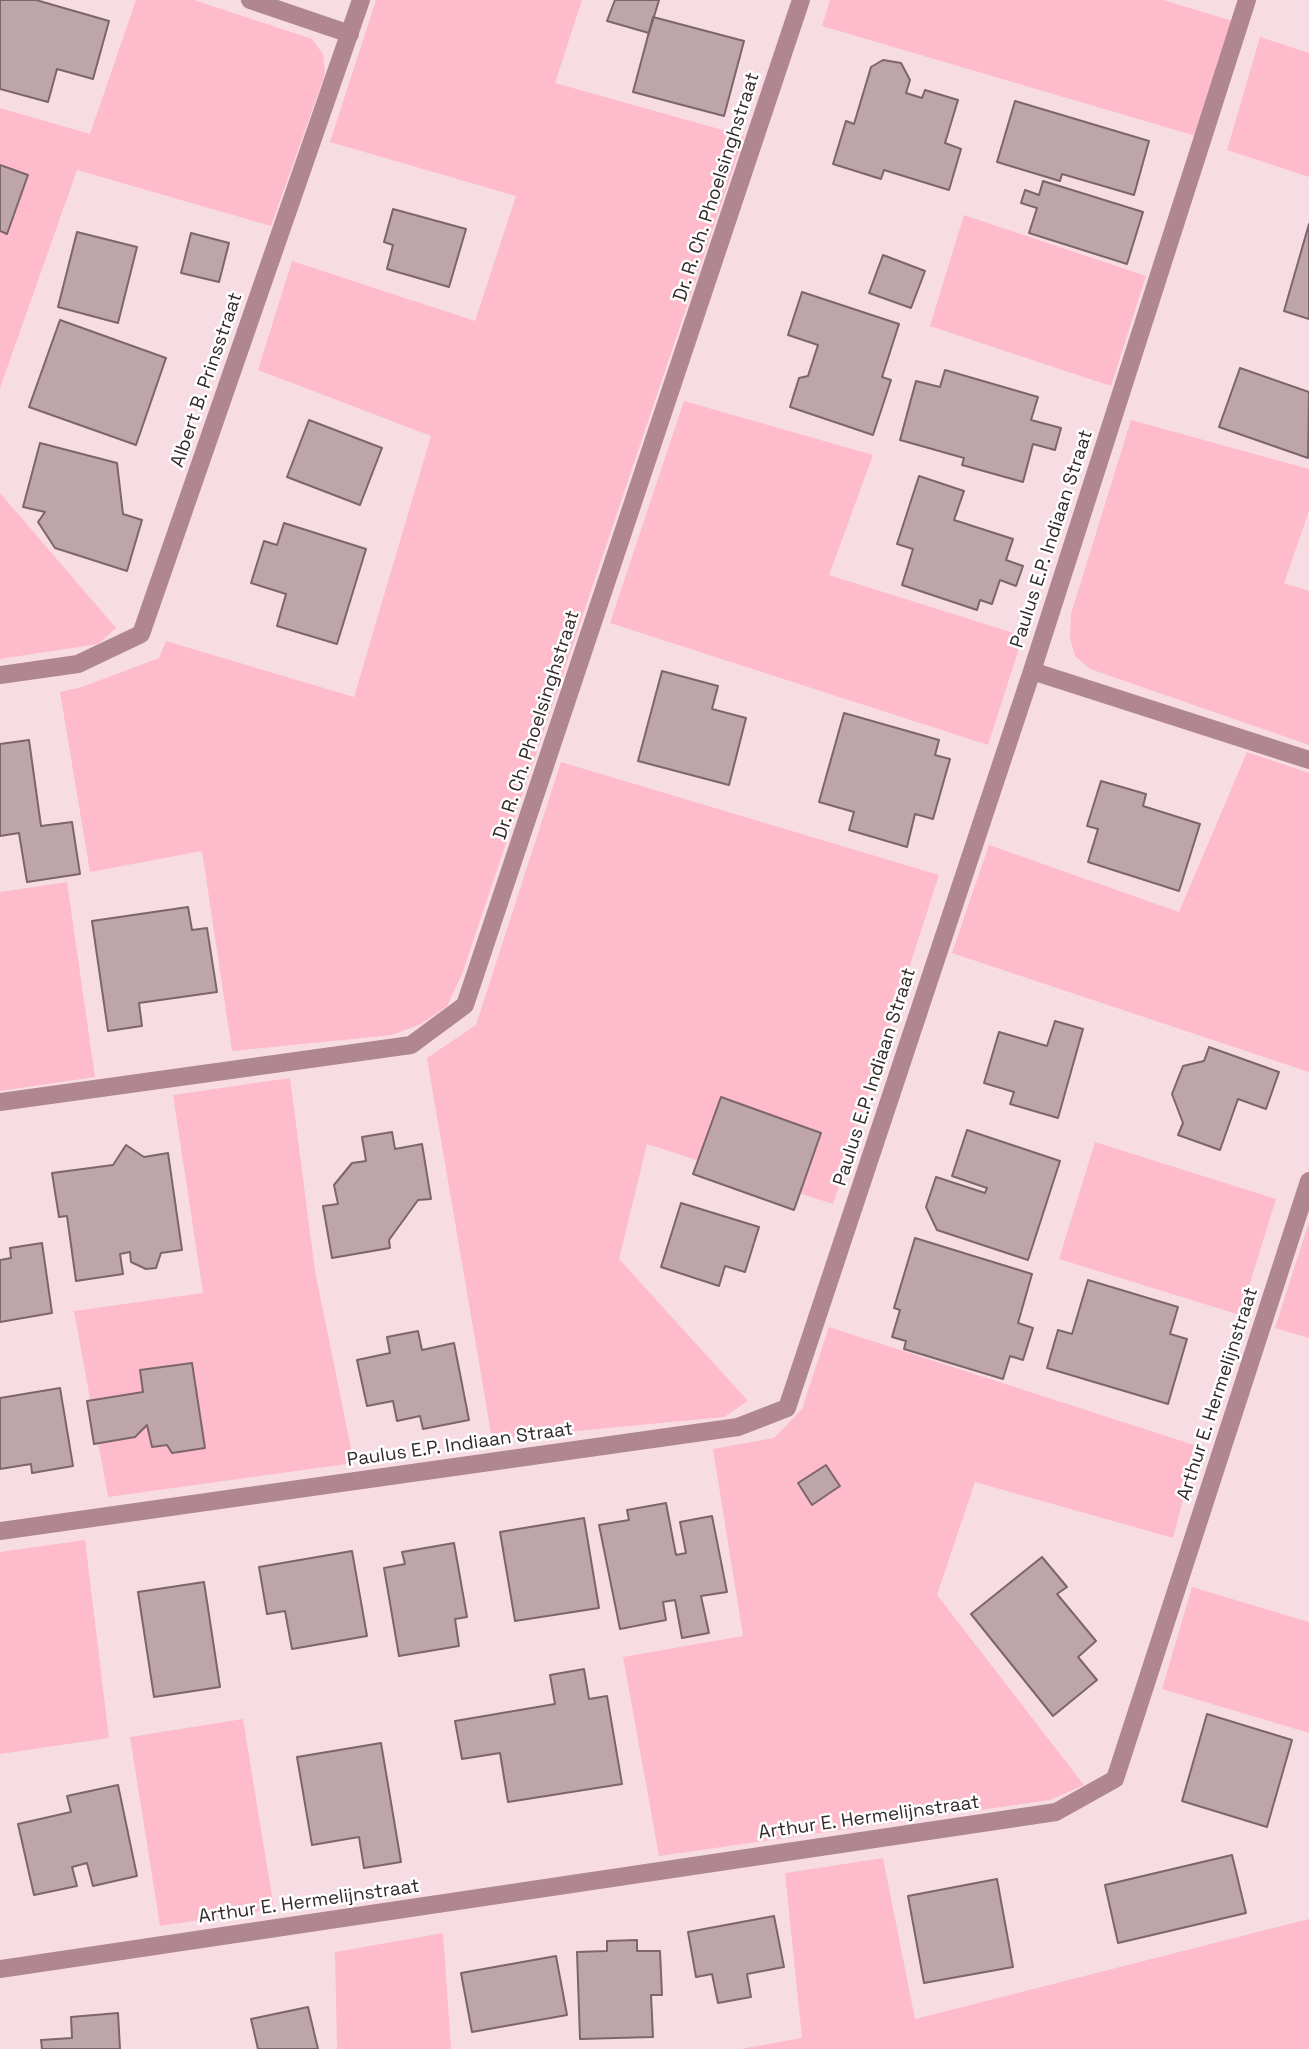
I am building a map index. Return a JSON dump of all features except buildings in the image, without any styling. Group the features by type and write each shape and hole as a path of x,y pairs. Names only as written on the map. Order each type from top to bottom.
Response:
{"street":[{"path":"250,0 350,34"},
{"name":"Albert B. Prinsstraat","path":"0,675 78,664 141,634 361,0"},
{"name":"Dr. R. Ch. Phoelsinghstraat","path":"0,1102 411,1045 465,1005 801,0"},
{"name":"Paulus E.P. Indiaan Straat","path":"0,1531 738,1427 787,1408 1032,671 1247,0"},
{"path":"1032,671 1309,760"},
{"name":"Arthur E. Hermelijnstraat","path":"0,1969 1056,1812 1115,1779 1309,1181"}],"shaded area":[{"path":"136,0 194,0 312,39 323,54 325,74 271,226 77,170 0,388 0,108 90,134"},
{"path":"376,0 582,0 555,83 744,136 462,974 447,1006 421,1024 392,1035 232,1051 202,851 90,872 60,692 82,687 159,658 166,641 354,697 431,436 258,370 292,261 475,321 516,196 330,142"},
{"path":"830,0 1163,0 1233,21 1196,136 822,26"},
{"path":"1260,37 1309,53 1309,177 1227,150"},
{"path":"964,215 1146,276 1111,386 930,326"},
{"path":"684,401 873,455 829,575 1023,636 988,745 610,623"},
{"path":"1131,420 1309,469 1309,511 1284,583 1309,591 1309,745 1090,669 1075,656 1070,638 1071,614"},
{"path":"0,493 116,628 98,644 0,659"},
{"path":"1247,752 1309,773 1309,1072 952,953 989,845 1179,912"},
{"path":"561,762 939,875 833,1204 647,1144 619,1259 748,1401 724,1417 492,1439 427,1058 476,1025"},
{"path":"67,882 95,1077 0,1091 0,892"},
{"path":"290,1078 315,1271 354,1463 108,1497 74,1311 203,1293 173,1095"},
{"path":"1095,1142 1276,1199 1240,1315 1059,1259"},
{"path":"1309,1222 1309,1338 1275,1328"},
{"path":"829,1327 1197,1446 1173,1538 975,1482 937,1595 1084,1785 1050,1800 659,1856 623,1657 743,1636 713,1449 774,1438 802,1409"},
{"path":"85,1540 109,1738 0,1754 0,1552"},
{"path":"1192,1587 1309,1622 1309,1733 1162,1689"},
{"path":"243,1719 274,1909 160,1926 130,1737"},
{"path":"883,1858 915,2019 1309,1919 1309,2049 741,2049 802,2038 785,1873"},
{"path":"443,1933 451,2049 337,2049 335,1952"}]}
